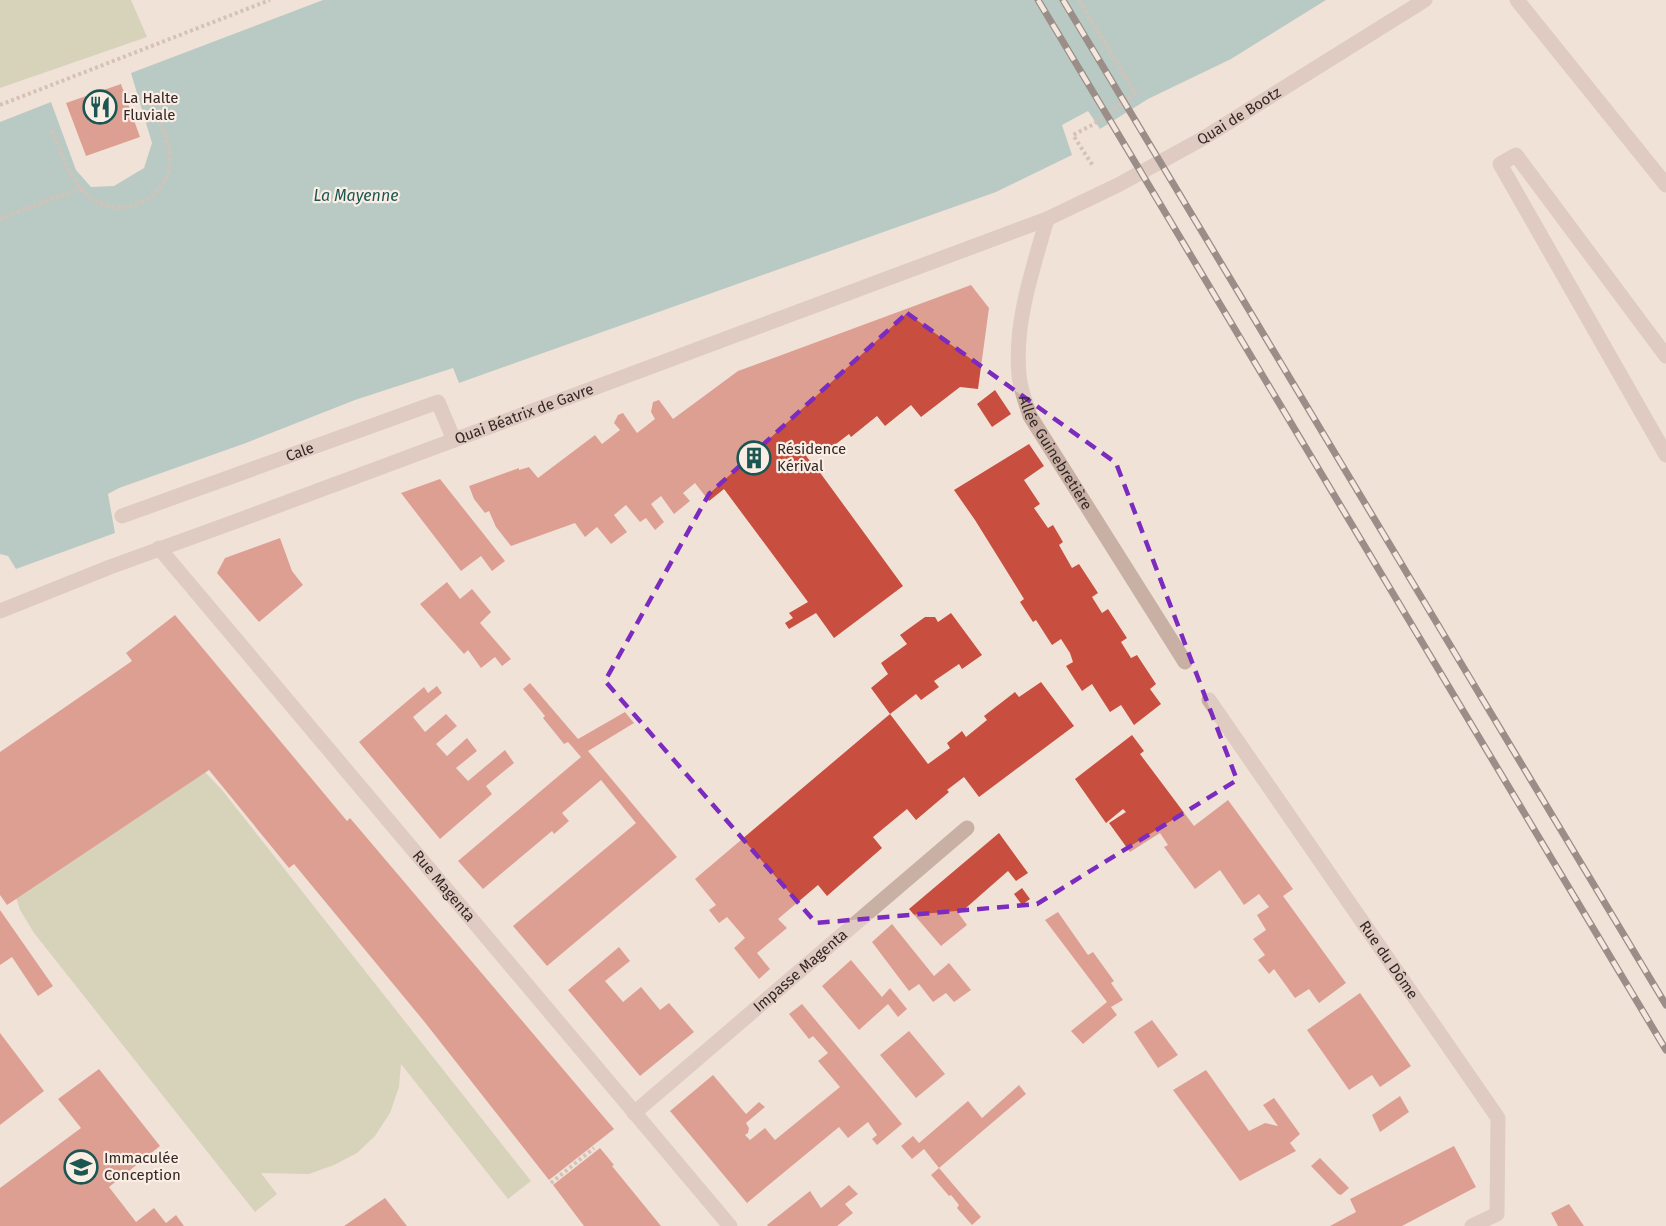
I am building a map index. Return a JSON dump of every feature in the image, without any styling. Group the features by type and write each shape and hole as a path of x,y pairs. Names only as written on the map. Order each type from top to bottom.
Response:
{"street":[{"name":"Quai de Bootz","path":"1047,219 1118,185 1202,139 1425,0"},
{"path":"1517,0 1666,185"},
{"path":"1666,356 1516,154 1500,164 1666,455"},
{"name":"Quai Béatrix de Gavre","path":"0,611 159,548 1047,219"},
{"name":"Allée Guinebretière","path":"1047,219 1018,335 1019,377 1030,416 1185,662"},
{"name":"Cale","path":"122,516 438,402 454,440"},
{"name":"Rue Magenta","path":"159,548 730,1226"},
{"name":"Rue du Dôme","path":"1209,700 1498,1118 1497,1214 1472,1226"},
{"name":"Impasse Magenta","path":"634,1113 967,828"}],"path":[{"path":"0,105 270,0"},
{"path":"1079,0 1136,93 1094,124 1073,135 1098,173"},
{"path":"52,130 70,171 87,194 101,204 117,208 133,206 147,200 159,190 167,176 170,161 168,145 148,97"},
{"path":"0,219 81,188"},
{"path":"551,1183 594,1148"}],"highlighted area":[{"path":"907,313 1116,463 1237,780 1037,904 816,923 605,681 709,494"}],"green space":[{"path":"0,0 131,0 147,37 0,88"},
{"path":"204,771 222,790 531,1181 508,1199 401,1064 399,1087 390,1113 375,1136 357,1153 309,1174 261,1173 277,1194 255,1212 34,933 20,910 12,885"}],"water":[{"name":"La Mayenne","path":"323,0 1326,0 1231,59 1148,99 1100,129 1088,111 1062,125 1072,155 996,192 459,383 453,368 355,400 246,443 119,488 108,494 115,533 16,569 8,556 0,554 0,122 51,102 76,170 91,187 114,186 144,168 152,143 131,73"}],"building":[{"path":"121,84 140,137 86,156 66,103"},
{"name":"Résidence Kérival","path":"971,285 989,308 978,389 960,387 921,417 911,405 885,426 877,416 851,437 849,434 823,454 814,441 802,450 903,586 834,638 816,613 789,629 785,623 793,618 789,613 808,602 724,489 709,501 695,483 683,493 690,501 674,514 661,496 651,504 664,522 655,530 646,518 640,522 626,505 614,515 627,532 611,544 597,527 585,537 575,523 511,546 496,527 489,511 485,513 474,499 469,486 519,468 519,470 529,467 538,478 595,435 602,444 620,430 614,423 618,415 623,413 637,433 655,419 651,412 653,402 659,400 673,419 738,371"},
{"path":"995,390 1011,414 992,427 977,404"},
{"path":"1029,444 1044,466 1024,480 1040,504 1034,508 1048,528 1053,525 1063,542 1059,545 1072,568 1079,564 1098,593 1092,597 1102,613 1108,609 1127,638 1121,642 1131,658 1137,655 1156,684 1150,689 1161,704 1134,725 1121,705 1110,712 1092,684 1082,691 1066,666 1073,662 1070,653 1061,639 1052,645 1036,620 1033,622 1020,602 1024,599 954,490"},
{"path":"440,479 505,561 492,571 481,556 461,571 401,493"},
{"path":"280,538 292,571 303,585 259,622 217,573 225,558"},
{"path":"447,582 460,599 472,589 491,612 480,623 511,659 502,666 495,657 481,668 468,650 464,654 420,604"},
{"path":"951,613 982,655 962,669 959,664 934,681 939,687 921,700 916,694 890,714 871,688 888,674 881,663 907,644 900,635 925,617 935,617 938,622"},
{"path":"175,615 347,821 350,818 614,1129 549,1180 423,1020 294,864 289,868 209,770 7,905 0,895 0,752 132,661 126,653"},
{"path":"1041,682 1074,726 979,797 964,777 916,820 907,809 873,837 882,848 827,896 818,885 778,919 787,928 757,953 770,969 759,979 734,948 745,938 727,917 719,923 709,910 716,905 695,879 890,714 928,764 950,748 947,743 962,731 966,737 987,720 984,716 1015,692 1019,697"},
{"path":"530,683 578,739 625,712 634,723 588,751 677,857 547,966 513,926 636,823 601,780 562,813 569,821 554,834 552,831 483,889 458,861 581,757 568,742 564,744 523,689"},
{"path":"437,686 442,693 413,717 425,732 446,714 457,726 436,744 447,756 467,738 477,751 456,768 468,781 505,750 514,763 486,786 492,794 440,839 359,742 424,687 428,693"},
{"path":"1132,735 1144,751 1140,754 1194,826 1228,800 1293,889 1283,896 1346,983 1319,1003 1309,989 1295,998 1274,969 1269,974 1258,960 1265,955 1253,939 1266,930 1257,915 1269,907 1259,894 1244,905 1220,870 1195,889 1164,847 1168,845 1160,833 1130,852 1109,823 1126,812 1123,809 1106,823 1075,779"},
{"path":"999,833 1028,873 1016,881 1008,871 959,914 967,925 941,946 909,909"},
{"path":"1022,888 1030,899 1022,905 1014,894"},
{"path":"0,910 53,986 38,996 12,957 0,965"},
{"path":"1058,912 1088,955 1093,952 1114,981 1111,983 1123,1000 1111,1007 1117,1015 1083,1044 1071,1031 1107,1002 1045,920"},
{"path":"892,924 934,976 949,963 971,990 954,1002 946,993 933,1002 919,984 909,991 872,942"},
{"path":"619,947 630,961 605,981 623,1002 641,987 660,1010 669,1003 694,1032 640,1076 568,990"},
{"path":"851,960 882,997 890,988 907,1009 898,1017 888,1004 859,1030 822,986"},
{"path":"1360,993 1411,1066 1380,1087 1372,1075 1349,1090 1307,1030"},
{"path":"802,1004 902,1124 877,1145 872,1139 877,1135 868,1122 848,1138 839,1127 747,1203 670,1111 713,1075 746,1114 759,1102 765,1107 746,1123 749,1128 745,1135 750,1140 765,1128 775,1140 840,1087 818,1061 828,1053 813,1036 809,1039 789,1014"},
{"path":"1152,1020 1178,1055 1158,1068 1134,1032"},
{"path":"909,1031 945,1074 916,1098 880,1055"},
{"path":"0,1033 44,1091 0,1125"},
{"name":"Immaculée Conception","path":"99,1069 160,1146 109,1187 136,1222 154,1208 166,1223 176,1215 184,1226 0,1226 0,1188 81,1128 58,1099"},
{"path":"1206,1070 1249,1131 1265,1123 1278,1126 1263,1105 1274,1098 1300,1134 1290,1143 1296,1151 1240,1181 1173,1090"},
{"path":"1019,1085 1026,1094 939,1168 924,1149 912,1159 901,1146 913,1136 919,1143 968,1101 982,1118"},
{"path":"1400,1096 1409,1112 1380,1132 1372,1115"},
{"path":"1454,1146 1476,1187 1402,1226 1330,1226 1356,1212 1350,1199"},
{"path":"600,1148 661,1226 584,1226 553,1185"},
{"path":"1320,1158 1349,1188 1341,1195 1311,1166"},
{"path":"939,1168 981,1217 972,1225 957,1208 959,1205 951,1195 949,1196 931,1175"},
{"path":"849,1185 858,1194 845,1204 853,1213 837,1226 767,1225 810,1191 821,1208"},
{"path":"385,1198 407,1226 344,1226"},
{"path":"1569,1204 1584,1226 1558,1226 1551,1213"}],"railway":[{"path":"1038,0 1666,1050"},
{"path":"1063,0 1666,1005"}],"place":[{"name":"La Halte Fluviale","path":"100,107"},
{"name":"Résidence Kérival","path":"754,458"},
{"name":"Immaculée Conception","path":"81,1167"}]}
